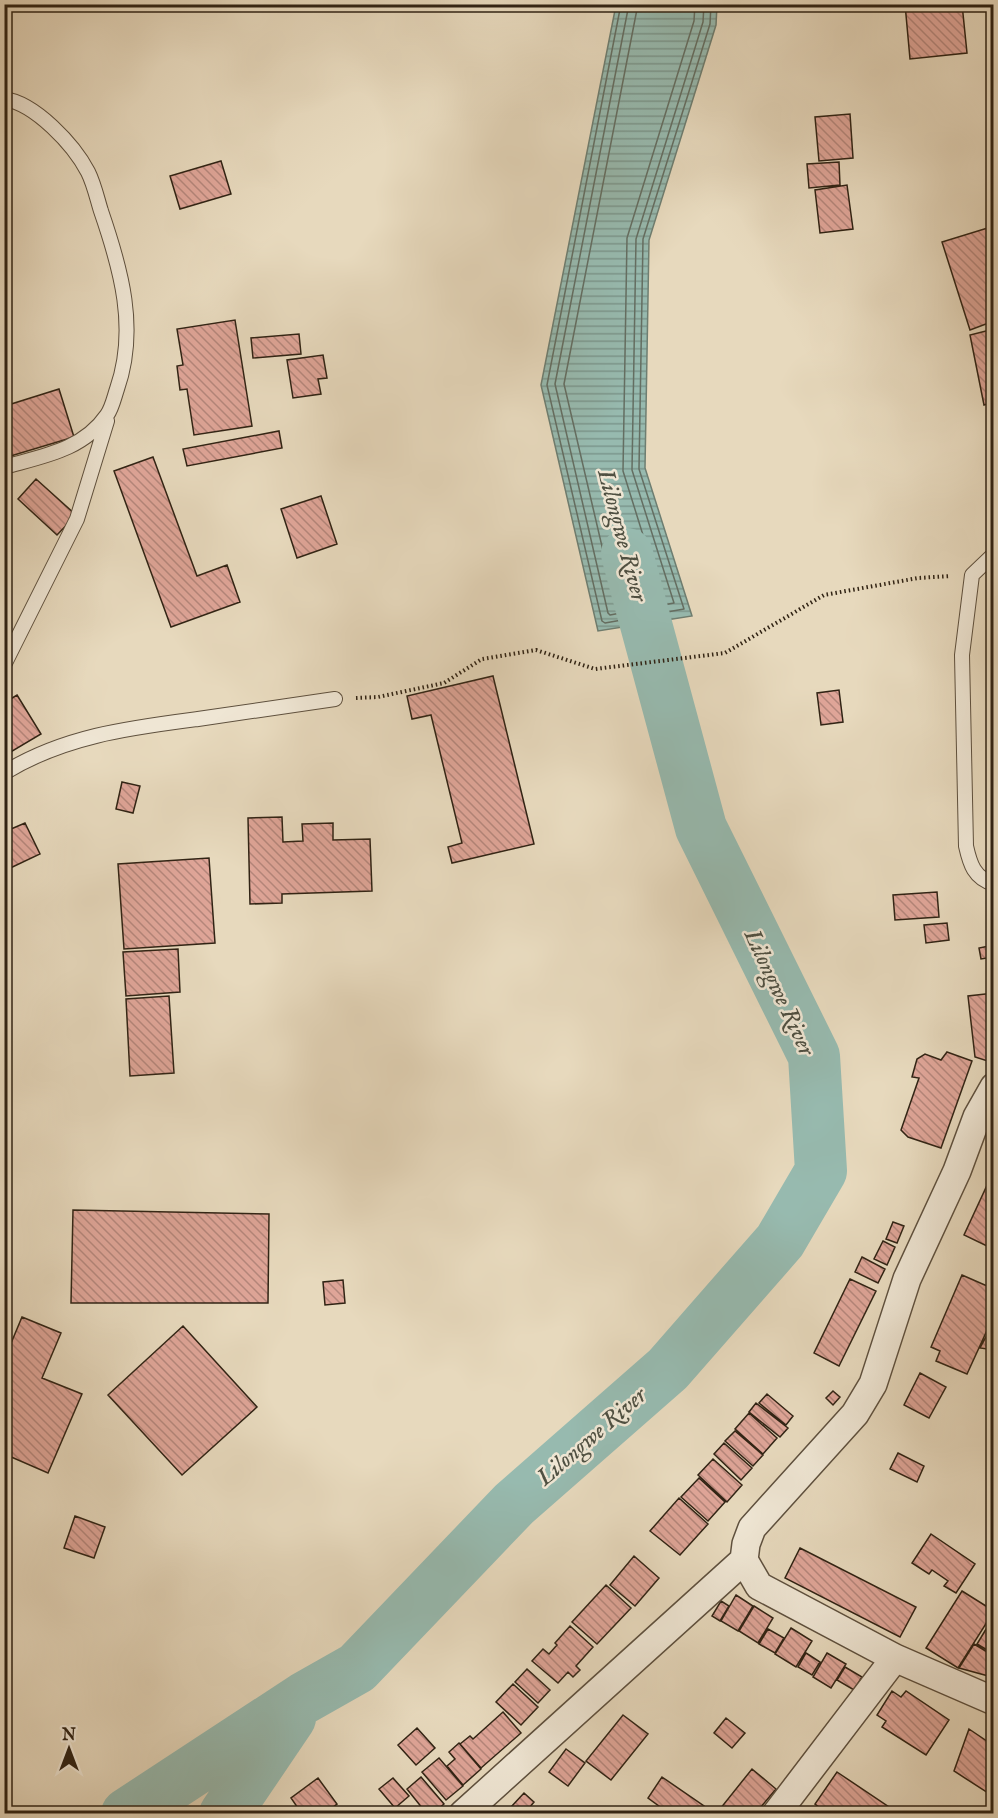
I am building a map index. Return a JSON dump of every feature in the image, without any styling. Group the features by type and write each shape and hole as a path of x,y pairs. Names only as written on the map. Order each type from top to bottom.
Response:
{"street":[{"path":"993,1087 977,1117 957,1171 907,1279 873,1384 855,1414 752,1528 746,1544 744,1560 759,1586 895,1658 993,1701"},
{"path":"463,1814 744,1560"},
{"path":"776,1814 895,1658"}],"lane":[{"path":"4,99 16,101 51,124 88,171 120,266 126,301 126,338 121,377 76,519 4,665"},
{"path":"4,467 68,449 91,435 109,413"},
{"path":"993,554 972,575 962,655 966,846 970,866 983,880 993,884"},
{"path":"4,773 32,756 83,738 139,727 335,699"}],"path":[{"path":"335,699 378,697 444,683 482,659 536,650 595,669 725,653 824,595 918,578 972,575"}],"water":[{"path":"616,5 717,5 716,25 649,240 645,468 692,616 598,631 541,385"}],"building":[{"path":"905,4 962,4 967,53 910,59"},
{"path":"850,114 853,158 819,161 815,117"},
{"path":"221,161 231,194 180,209 170,176"},
{"path":"839,162 840,185 809,188 807,164"},
{"path":"847,185 853,229 820,233 815,190"},
{"path":"994,226 994,321 970,330 942,242"},
{"path":"235,320 252,426 194,435 187,389 180,390 177,366 183,365 177,329"},
{"path":"994,329 994,402 984,405 970,335"},
{"path":"299,334 301,354 253,358 251,338"},
{"path":"323,355 327,378 318,379 321,394 293,398 287,360"},
{"path":"59,389 74,437 4,458 4,395 8,405"},
{"path":"279,431 282,448 187,466 183,449"},
{"path":"153,457 197,576 227,565 240,602 171,627 114,471"},
{"path":"36,479 76,515 57,535 18,499"},
{"path":"321,496 337,544 297,558 281,509"},
{"path":"493,676 534,844 452,863 448,847 462,843 431,715 412,719 407,696"},
{"path":"839,690 843,722 821,725 817,693"},
{"path":"17,695 41,734 4,756 4,703"},
{"path":"122,782 140,786 133,813 116,809"},
{"path":"282,817 283,842 303,841 302,824 333,823 333,840 370,839 372,891 282,894 282,903 250,904 248,818"},
{"path":"25,823 40,854 4,871 4,832"},
{"path":"209,858 215,943 124,949 118,864"},
{"path":"937,892 939,917 895,920 893,895"},
{"path":"947,923 949,940 926,943 924,925"},
{"path":"994,945 994,964 988,965 987,958 981,959 979,948"},
{"path":"178,949 180,992 126,996 123,952"},
{"path":"994,993 994,1063 975,1057 968,996"},
{"path":"169,996 174,1073 130,1076 126,999"},
{"path":"947,1052 972,1061 941,1148 908,1137 901,1130 919,1078 912,1077 917,1059 925,1054 941,1060"},
{"path":"989,1181 994,1183 994,1237 989,1247 964,1235"},
{"path":"73,1210 269,1214 268,1303 71,1303"},
{"path":"893,1222 904,1226 897,1243 886,1239"},
{"path":"883,1241 895,1247 887,1265 874,1259"},
{"path":"862,1257 885,1269 878,1283 855,1272"},
{"path":"962,1275 994,1289 994,1315 967,1374 936,1361 940,1351 931,1347"},
{"path":"850,1279 876,1291 839,1366 814,1353"},
{"path":"343,1280 345,1303 325,1305 323,1282"},
{"path":"22,1317 61,1333 42,1378 82,1394 48,1473 9,1456 4,1466 4,1360"},
{"path":"994,1322 994,1350 980,1348"},
{"path":"183,1326 257,1407 182,1475 108,1395"},
{"path":"920,1373 946,1387 929,1418 904,1405"},
{"path":"833,1391 840,1397 833,1405 826,1398"},
{"path":"767,1394 793,1416 786,1425 759,1403"},
{"path":"756,1403 788,1428 780,1437 749,1412"},
{"path":"749,1413 777,1438 763,1454 735,1429"},
{"path":"735,1431 763,1455 753,1466 725,1441"},
{"path":"724,1443 752,1468 741,1480 714,1454"},
{"path":"898,1453 924,1466 917,1482 890,1469"},
{"path":"713,1459 742,1485 727,1502 698,1475"},
{"path":"990,1464 994,1464 994,1493 990,1492"},
{"path":"699,1478 725,1502 708,1521 681,1497"},
{"path":"679,1498 708,1524 680,1555 650,1531"},
{"path":"75,1516 105,1527 94,1558 64,1548"},
{"path":"931,1534 975,1564 956,1593 944,1586 948,1581 932,1570 929,1574 912,1563"},
{"path":"800,1548 916,1607 900,1637 785,1578"},
{"path":"634,1556 659,1578 635,1606 610,1585"},
{"path":"606,1585 631,1608 597,1644 572,1622"},
{"path":"962,1591 994,1611 958,1668 926,1648"},
{"path":"736,1595 753,1606 738,1631 721,1621"},
{"path":"721,1601 729,1606 720,1621 712,1616"},
{"path":"754,1606 773,1618 758,1643 739,1631"},
{"path":"994,1616 994,1654 977,1644"},
{"path":"570,1626 593,1647 576,1666 580,1670 573,1677 568,1672 558,1683 532,1661 543,1649 549,1654 557,1645 555,1643"},
{"path":"791,1628 812,1641 796,1667 775,1654"},
{"path":"768,1629 784,1638 775,1653 759,1644"},
{"path":"974,1644 994,1656 992,1677 959,1668"},
{"path":"806,1653 820,1662 812,1675 798,1667"},
{"path":"827,1653 846,1664 831,1688 813,1677"},
{"path":"845,1667 862,1677 854,1690 837,1680"},
{"path":"527,1669 550,1690 538,1703 515,1682"},
{"path":"513,1684 538,1707 521,1725 496,1702"},
{"path":"892,1691 901,1697 906,1691 949,1720 926,1755 882,1727 886,1721 877,1715"},
{"path":"503,1712 521,1733 481,1768 460,1744 470,1736 473,1739"},
{"path":"623,1715 648,1734 611,1780 586,1761"},
{"path":"726,1718 745,1733 732,1748 714,1733"},
{"path":"417,1728 435,1748 416,1765 398,1745"},
{"path":"969,1729 994,1746 994,1779 988,1793 954,1771"},
{"path":"459,1743 481,1769 463,1785 447,1766 455,1759 449,1752"},
{"path":"566,1749 585,1763 568,1786 549,1772"},
{"path":"439,1758 463,1786 446,1800 422,1772"},
{"path":"752,1769 776,1789 755,1814 716,1814"},
{"path":"837,1772 889,1807 884,1814 828,1814 815,1804"},
{"path":"421,1777 444,1804 432,1814 427,1814 407,1789"},
{"path":"662,1777 704,1806 698,1814 670,1814 648,1798"},
{"path":"318,1778 337,1804 324,1814 302,1814 291,1798"},
{"path":"393,1778 409,1796 395,1808 379,1789"},
{"path":"524,1793 534,1802 524,1814 519,1814 511,1807"}],"waterway":[{"name":"Lilongwe River","path":"127,1814 304,1698 357,1668 514,1504 668,1369 780,1241 821,1171 814,1056 701,828 627,554"},
{"path":"225,1814 290,1718"}]}
